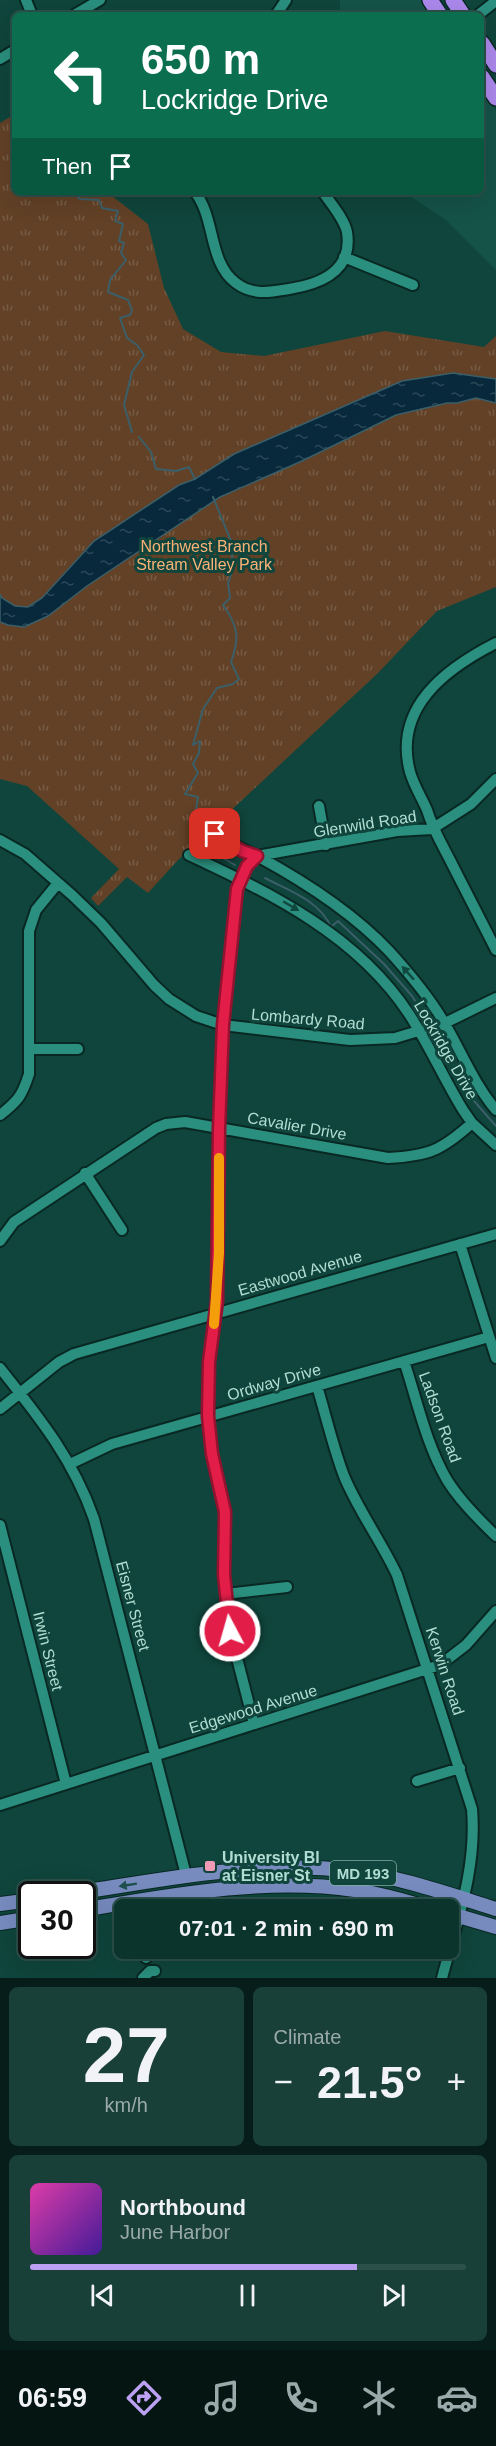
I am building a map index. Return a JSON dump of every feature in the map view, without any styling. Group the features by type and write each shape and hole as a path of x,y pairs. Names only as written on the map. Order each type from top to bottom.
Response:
{"highway":[{"path":"484,46 496,65"},
{"path":"484,80 496,98"}],"main road":[{"name":"MD 193","path":"96,1889 186,1875 260,1869 350,1871 396,1879 496,1909"},
{"path":"185,1895 186,1875"},
{"name":"MD 193","path":"170,1899 251,1887 354,1890 390,1899"},
{"path":"0,1904 18,1902"},
{"name":"MD 193","path":"96,1909 114,1908"},
{"path":"459,1917 496,1928"},
{"path":"0,1923 18,1920"}],"street":[{"path":"79,12 100,0"},
{"path":"482,12 496,1"},
{"path":"198,195 211,226 221,265 236,283 246,289 268,293 311,286 325,280 335,272 344,257 347,234 345,224 325,195"},
{"path":"344,257 413,285"},
{"path":"496,643 470,656 437,682 417,708 408,741 411,774 432,829 496,950"},
{"name":"Glenwild Road","path":"257,856 397,831 432,829 471,804 496,779"},
{"path":"319,806 326,845"},
{"name":"Lockridge Drive","path":"215,834 242,851 257,856 312,890 362,926 417,983 445,1023 472,1074 496,1110"},
{"name":"Lombardy Road","path":"0,840 25,854 101,923 154,985 169,999 186,1011 223,1025 350,1040 395,1038 445,1023 496,998"},
{"name":"Lockridge Drive","path":"189,855 297,909 332,934 368,965 409,1014 453,1094 472,1123 496,1145"},
{"path":"254,1724 230,1631 224,1575 225,1512 212,1454 208,1416 209,1362 219,1253 219,1128 223,1025 239,879 257,856"},
{"path":"0,1115 23,1094 29,1074 29,931 36,910 58,883"},
{"path":"29,1049 78,1049"},
{"name":"Cavalier Drive","path":"0,1240 14,1222 85,1173 166,1124 185,1122 388,1158 415,1157 435,1150 446,1145 472,1123"},
{"path":"85,1173 122,1230"},
{"name":"Eastwood Avenue","path":"20,1392 59,1362 74,1354 496,1234"},
{"path":"460,1244 496,1358"},
{"name":"Ordway Drive","path":"70,1464 112,1444 489,1337"},
{"name":"Ladson Road","path":"404,1361 435,1454 447,1480 473,1515 496,1536"},
{"name":"Eisner Street","path":"0,1368 53,1436 83,1488 94,1519 186,1875"},
{"name":"Kerwin Road","path":"316,1386 344,1475 359,1508 381,1542 397,1575 472,1809 474,1837 471,1872 459,1905"},
{"path":"0,1409 20,1392"},
{"name":"Irwin Street","path":"0,1525 66,1784"},
{"path":"226,1594 287,1587"},
{"name":"Edgewood Avenue","path":"0,1805 440,1665 466,1645 496,1611"},
{"path":"417,1781 460,1768"},
{"name":"Kerwin Road","path":"442,1978 445,1959"},
{"path":"143,1978 150,1971 155,1971"}],"shaded area":[{"path":"340,0 421,0 430,12 340,12"},
{"path":"484,92 496,111 496,270 446,220 408,195 484,195"}],"green space":[{"name":"Northwest Branch Stream Valley Park","path":"12,116 12,195 111,195 148,224 164,288 183,329 221,352 264,356 385,331 484,347 496,336 496,587 437,611 378,673 178,860 148,893 127,877 98,906 91,898 119,869 27,786 0,779 0,123"}],"water":[{"path":"453,373 496,379 496,403 476,398 396,415 302,461 220,497 87,586 48,616 24,627 0,622 0,594 2,598 15,606 28,607 42,598 94,541 179,485 195,479 234,454 402,381"}],"waterway":[{"path":"76,195 80,199 99,200 102,208 118,211 115,221 123,224 119,241 124,243 121,253 126,260 110,280 108,292 128,300 132,310 130,315 120,318 127,338 137,345 144,355 132,372 124,405 132,432"},
{"path":"139,437 151,452 156,469 176,471 189,467 195,479"},
{"path":"213,497 231,541 233,569 228,583 230,598 223,605 232,619 236,632 236,646 231,662 239,679 233,684 217,688 203,709 193,745 200,741 199,753 193,764 198,773 185,794 198,797 194,823 209,850 235,865"},
{"path":"265,878 311,903 326,918 331,927 338,921 384,964 412,996 427,1019"},
{"path":"439,1039 454,1065 455,1074 463,1078 460,1085 496,1126"}],"slow traffic":[{"path":"214,1324 219,1253 219,1158"}],"place":[{"name":"University Bl at Eisner St","path":"210,1866"}],"route":[{"path":"215,834 242,851 257,856 239,879 223,1025 219,1128 219,1253 217,1301 209,1362 208,1416 212,1454 225,1512 224,1575 230,1631"}]}
